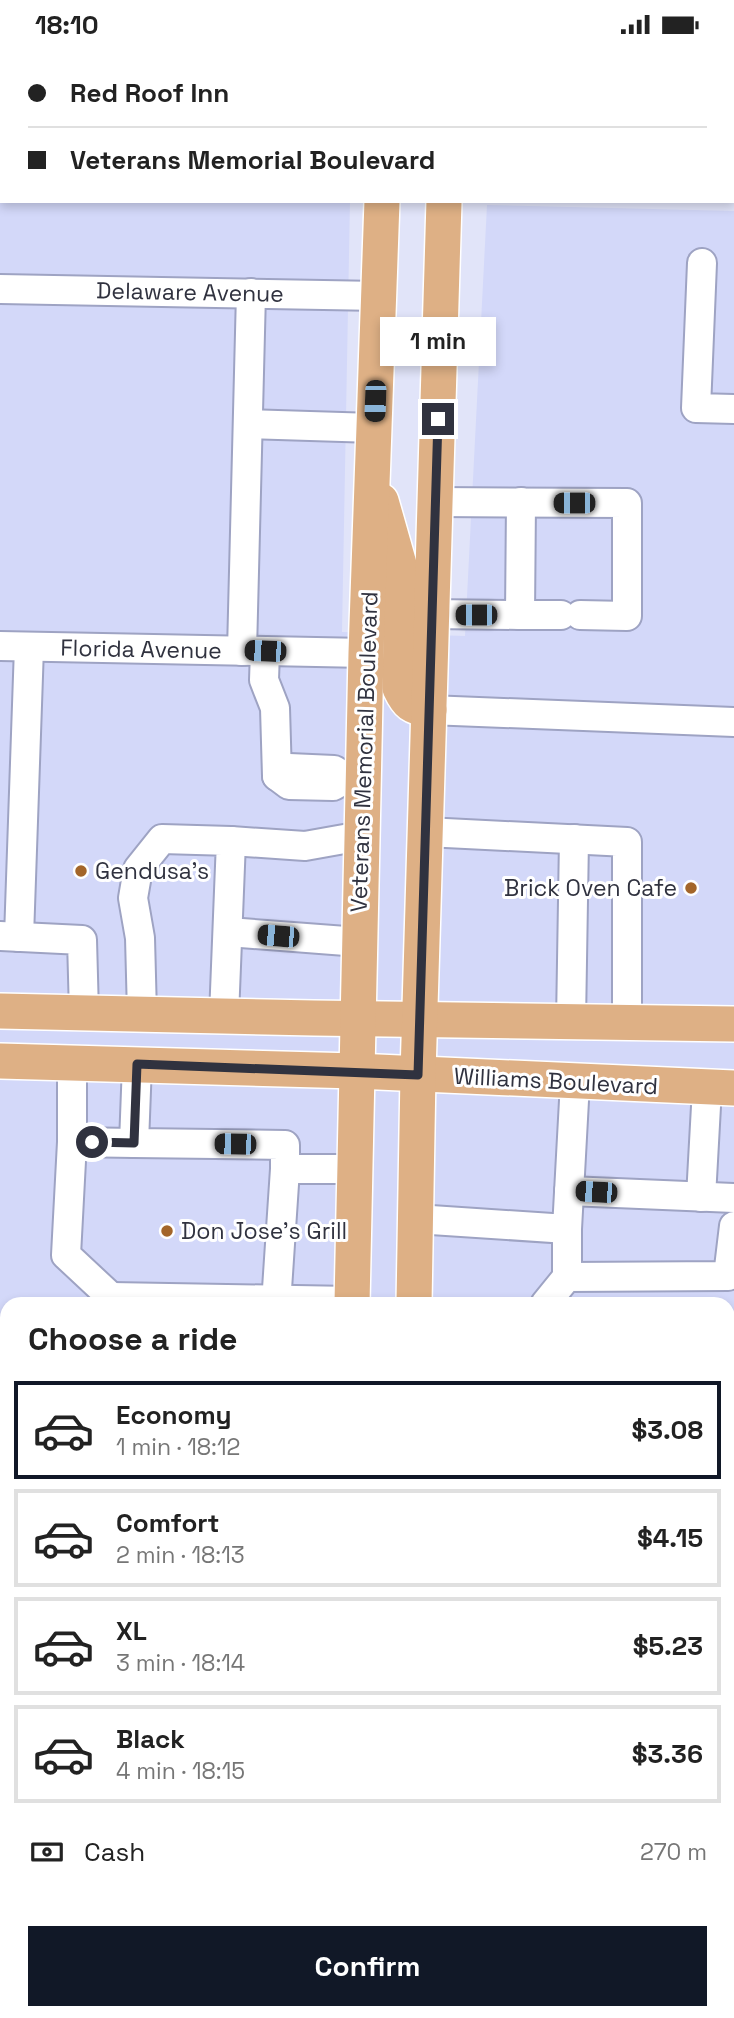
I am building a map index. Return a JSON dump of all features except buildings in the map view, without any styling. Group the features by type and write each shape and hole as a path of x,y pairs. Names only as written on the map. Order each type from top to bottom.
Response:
{"main road":[{"name":"Veterans Memorial Boulevard","path":"352,1297 361,836 355,778 366,653 382,203"},
{"path":"414,1297 418,1075 444,203"},
{"path":"373,470 402,575 400,688 406,701 412,706 429,711"},
{"path":"0,1011 734,1024"},
{"name":"Williams Boulevard","path":"0,1061 356,1071 721,1088"}],"street":[{"path":"702,263 696,408 734,409"},
{"name":"Delaware Avenue","path":"0,289 379,296"},
{"path":"251,293 248,424 254,651 275,708 277,776 289,768 334,770 355,778"},
{"path":"248,424 374,428"},
{"path":"432,614 627,616 627,503 435,502"},
{"path":"520,615 521,502"},
{"name":"Florida Avenue","path":"0,646 366,653"},
{"path":"29,647 9,936 82,940 84,1013"},
{"path":"429,711 734,722"},
{"path":"426,832 627,842 626,1022"},
{"path":"142,1014 140,938 133,898 138,869 162,839 305,846 361,836"},
{"path":"571,1021 573,839"},
{"path":"224,1016 232,841"},
{"path":"228,932 359,942"},
{"path":"72,1062 72,1142 66,1255 107,1297"},
{"path":"134,1143 137,1064"},
{"path":"550,1297 567,1277 575,1082"},
{"path":"701,1197 721,1088"},
{"path":"72,1142 285,1145 276,1297"},
{"path":"285,1168 354,1169"},
{"path":"569,1191 734,1198"},
{"path":"416,1219 567,1229"},
{"path":"567,1277 728,1276 734,1226"}],"shaded area":[{"path":"0,203 350,203 342,632 465,636 487,205 734,211 734,1297 0,1297"}],"place":[{"name":"Gendusa's","path":"81,871"},
{"name":"Brick Oven Cafe","path":"691,888"},
{"name":"Don Jose's Grill","path":"167,1231"}],"route":[{"path":"92,1142 134,1143 137,1064 418,1075 438,419"}]}
